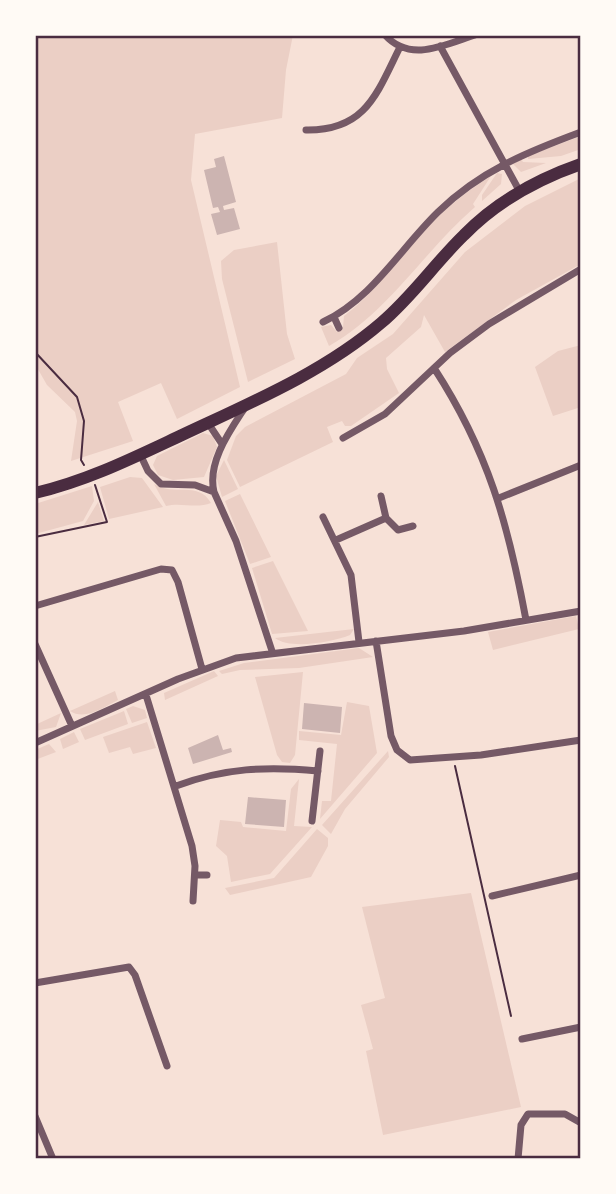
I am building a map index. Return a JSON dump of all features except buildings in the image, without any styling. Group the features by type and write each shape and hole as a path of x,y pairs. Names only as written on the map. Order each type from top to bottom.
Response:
{"main road":[{"path":"35,494 92,476 208,423 359,340 398,308 466,233 520,192 581,164"}],"street":[{"path":"385,35 400,47 416,51 475,35"},
{"path":"440,46 520,192"},
{"path":"306,130 343,124 367,110 400,47"},
{"path":"323,322 334,317 371,287 440,210 504,162 581,132"},
{"path":"343,438 385,414 434,368 498,318 581,269"},
{"path":"334,317 340,328"},
{"path":"434,368 477,441 499,498 526,620"},
{"path":"248,403 222,444 212,474 214,492 236,541 272,652"},
{"path":"208,423 222,444"},
{"path":"140,454 148,471 161,484 195,485 214,492"},
{"path":"499,498 581,465"},
{"path":"382,496 386,518 398,530 412,526"},
{"path":"323,517 351,575 359,642"},
{"path":"335,540 386,518"},
{"path":"35,606 161,569 172,570 178,582 202,670"},
{"path":"35,743 202,670 236,658 474,629 581,611"},
{"path":"376,640 391,736 397,750 410,760 453,758 581,740"},
{"path":"35,644 72,726"},
{"path":"146,695 176,786 192,846 195,875 193,901"},
{"path":"312,821 320,751"},
{"path":"176,786 234,769 264,767 318,771"},
{"path":"195,875 207,875"},
{"path":"492,896 581,875"},
{"path":"35,982 129,967 135,975 167,1066"},
{"path":"522,1039 581,1027"},
{"path":"518,1159 522,1125 528,1114 565,1114 581,1122"},
{"path":"35,1116 53,1159"}],"path":[{"path":"35,352 77,397 85,421 81,460 92,476 107,522 35,537"},
{"path":"453,758 511,1016"}],"shaded area":[{"path":"35,35 293,35 286,70 282,118 195,134 191,180 240,387 177,419 161,383 118,402 133,441 71,461 77,421 75,412 47,385 35,364"},
{"path":"581,136 581,149 561,156 528,159 528,156"},
{"path":"521,159 523,162 546,163 521,172 513,164"},
{"path":"497,173 502,174 501,184 482,201 482,195"},
{"path":"491,176 473,204 475,207 456,224 388,299 351,332 329,346 321,327 331,325 337,332 343,327 344,316 379,283 431,224 460,198"},
{"path":"581,178 581,264 516,300 445,352 424,315 421,327 386,358 387,369 399,393 351,426 345,426 342,421 327,427 333,442 240,487 227,460 236,436 245,427 346,374 357,358 393,334 465,252 525,206"},
{"path":"277,242 287,334 295,359 248,382 222,279 221,261 234,250"},
{"path":"581,345 581,407 553,416 535,367 558,351"},
{"path":"203,433 213,436 217,447 204,477 173,480 158,475 153,465 157,456"},
{"path":"224,460 238,489 222,497 216,476"},
{"path":"130,477 142,478 163,507 109,519 100,487"},
{"path":"154,484 161,488 199,492 211,503 166,506"},
{"path":"92,486 94,501 83,521 35,534 35,504"},
{"path":"240,494 271,557 250,564 225,501"},
{"path":"98,502 104,521 84,525"},
{"path":"273,561 308,631 272,634 252,568"},
{"path":"576,616 579,629 493,650 488,632"},
{"path":"354,629 350,635 343,638 312,644 291,644 275,638"},
{"path":"359,648 373,657 299,668 240,670 222,674 219,671 244,663"},
{"path":"214,671 218,676 165,700 164,693"},
{"path":"303,672 295,755 290,763 282,762 277,755 255,677"},
{"path":"115,691 118,700 101,709 88,714 70,711"},
{"path":"347,702 369,706 377,753 320,819 322,801 331,801 337,744 299,740 299,731 341,735"},
{"path":"133,706 145,710 147,718 132,723 126,709"},
{"path":"124,711 128,724 85,740 80,729"},
{"path":"61,713 56,727 35,731 35,725"},
{"path":"147,722 156,748 133,754 130,747 109,753 103,737"},
{"path":"74,732 79,742 63,749 60,739"},
{"path":"49,744 56,752 35,760 35,750"},
{"path":"388,751 389,757 345,809 331,834 322,825"},
{"path":"299,779 294,826 312,827 270,874 231,882 227,856 216,846 220,820 241,822 243,827 286,831 291,789"},
{"path":"317,829 328,838 328,846 311,877 230,895 225,888 274,878"},
{"path":"471,893 521,1107 383,1135 366,1051 373,1049 361,1005 385,998 362,907"}]}
